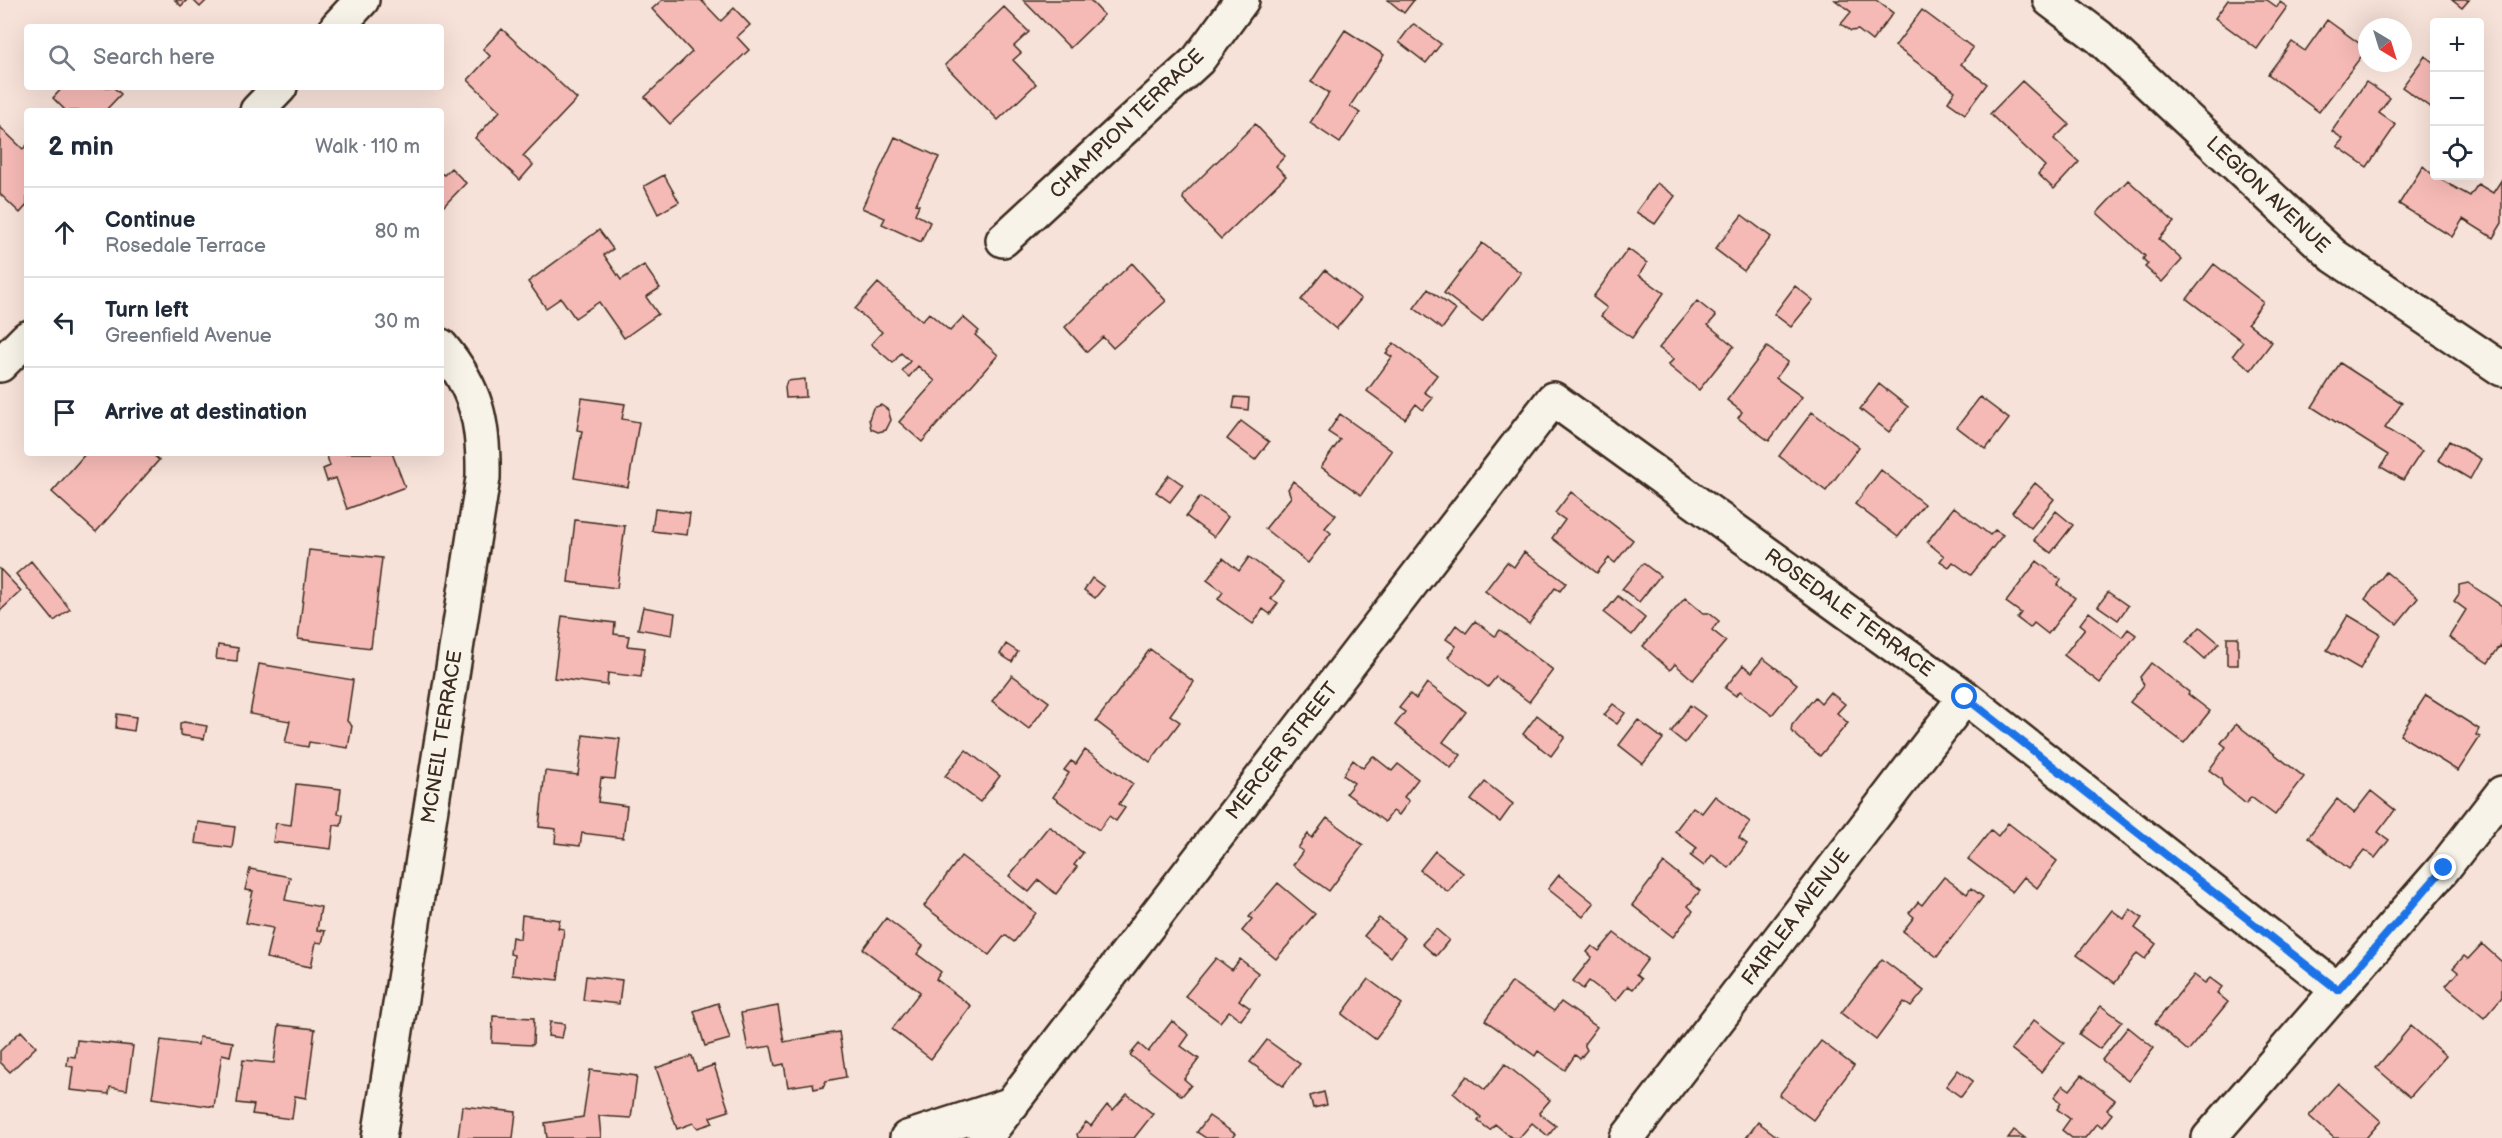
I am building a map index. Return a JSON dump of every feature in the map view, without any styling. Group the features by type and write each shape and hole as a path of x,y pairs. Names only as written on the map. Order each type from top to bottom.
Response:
{"street":[{"path":"340,24 362,0"},
{"name":"CHAMPION TERRACE","path":"1003,240 1198,60 1242,0"},
{"name":"LEGION AVENUE","path":"2050,0 2099,37 2334,256 2502,369"},
{"path":"259,108 277,90"},
{"path":"0,365 24,341"},
{"name":"MCNEIL TERRACE","path":"379,1138 483,478 484,439 476,403 459,367 444,350"},
{"name":"ROSEDALE TERRACE","path":"1553,399 1965,697 2338,990"},
{"name":"MERCER STREET","path":"985,1138 1553,399"},
{"name":"FAIRLEA AVENUE","path":"1627,1138 1965,697"},
{"path":"2209,1138 2444,868 2502,793"},
{"path":"907,1138 1012,1104"}],"building":[{"path":"175,0 187,0 181,6"},
{"path":"193,0 207,0 200,7"},
{"path":"662,0 701,0 721,21 734,8 750,25 737,37 749,50 670,124 645,97 692,52 652,9"},
{"path":"1023,0 1090,0 1104,15 1070,48"},
{"path":"1388,0 1414,0 1404,13"},
{"path":"1835,0 1876,0 1893,13 1872,41 1858,30 1851,31 1841,24 1851,12"},
{"path":"2228,0 2267,0 2277,7 2280,2 2287,7 2257,49 2215,18"},
{"path":"2452,0 2469,0 2462,8"},
{"path":"1004,7 1029,32 1014,46 1021,53 1013,60 1036,84 998,120 945,65"},
{"path":"1922,10 1973,48 1961,64 1987,84 1965,114 1948,102 1955,91 1895,46"},
{"path":"2327,20 2358,42 2358,61 2319,112 2268,74 2292,42 2305,51"},
{"path":"1414,24 1441,44 1426,63 1399,42"},
{"path":"502,29 577,99 523,156 533,165 520,180 475,138 500,111 468,80 490,56 483,49"},
{"path":"1345,30 1384,55 1350,106 1360,113 1340,143 1310,123 1329,93 1311,82"},
{"path":"2425,56 2430,60 2430,107 2402,87"},
{"path":"2022,81 2069,124 2054,139 2079,162 2054,189 2038,174 2045,166 1990,114"},
{"path":"2366,82 2390,98 2379,113 2396,125 2367,167 2337,146 2343,139 2332,131"},
{"path":"60,90 116,90 121,94 108,108 63,108 53,98"},
{"path":"1255,124 1285,156 1276,166 1286,176 1221,239 1183,199 1184,194"},
{"path":"0,127 24,148 24,208 20,213 0,194"},
{"path":"895,137 939,157 916,204 919,205 915,214 930,222 921,242 882,224 885,218 862,208"},
{"path":"2423,166 2430,172 2430,180 2441,180 2470,196 2478,184 2493,193 2502,179 2502,223 2493,238 2463,219 2452,237 2399,204"},
{"path":"451,168 466,183 444,206 444,175"},
{"path":"664,175 679,202 658,214 644,186"},
{"path":"2128,180 2174,222 2159,239 2182,260 2162,282 2145,267 2148,264 2143,259 2145,256 2097,213"},
{"path":"1657,183 1675,196 1655,224 1636,212"},
{"path":"1742,215 1771,237 1744,271 1715,249"},
{"path":"599,230 613,249 604,255 621,280 644,265 660,288 646,297 658,314 624,338 599,302 575,318 561,298 546,308 528,282"},
{"path":"1482,243 1521,273 1482,322 1444,293"},
{"path":"1628,249 1647,263 1639,275 1664,293 1632,338 1601,316 1607,308 1593,297"},
{"path":"1132,263 1166,301 1113,348 1103,337 1087,352 1065,327"},
{"path":"2214,264 2263,302 2248,323 2272,342 2251,370 2233,355 2243,342 2187,299"},
{"path":"1325,270 1361,299 1336,329 1301,300"},
{"path":"878,283 922,321 929,313 950,331 963,317 979,331 975,335 998,355 922,442 899,422 935,381 918,366 909,377 902,371 910,361 901,353 893,363 871,344 882,332 855,309"},
{"path":"1795,286 1813,300 1791,327 1774,314"},
{"path":"1428,289 1456,310 1442,329 1414,308"},
{"path":"1697,301 1716,316 1708,325 1734,346 1699,390 1668,365 1674,359 1659,348"},
{"path":"1394,343 1437,375 1424,392 1433,398 1423,410 1416,404 1405,419 1367,391 1392,357 1386,353"},
{"path":"1767,347 1788,362 1776,378 1802,397 1769,441 1738,418 1742,412 1727,400"},
{"path":"2340,363 2402,403 2385,428 2422,451 2403,480 2381,467 2388,455 2312,407"},
{"path":"805,379 806,397 786,398 787,381"},
{"path":"1879,384 1908,407 1889,432 1860,409"},
{"path":"1235,397 1249,398 1248,410 1233,408"},
{"path":"1980,397 2009,419 1986,449 1957,427"},
{"path":"582,398 625,404 622,419 639,422 628,487 574,478 582,431 577,430"},
{"path":"881,405 888,410 891,420 886,430 878,432 871,429 869,419 873,408"},
{"path":"1812,412 1859,447 1826,491 1779,456"},
{"path":"1340,414 1392,451 1361,495 1321,467 1340,440 1328,432"},
{"path":"1241,421 1269,442 1255,460 1227,439"},
{"path":"2449,441 2481,459 2470,479 2438,460"},
{"path":"83,456 154,456 159,460 96,532 52,492"},
{"path":"327,456 393,456 405,487 347,509 336,478 327,481 323,469 330,466"},
{"path":"1881,470 1924,504 1898,537 1855,504"},
{"path":"1169,475 1183,485 1170,502 1156,492"},
{"path":"1293,481 1336,515 1325,528 1331,533 1308,563 1265,529 1291,497 1288,489"},
{"path":"2035,483 2054,499 2031,528 2012,512"},
{"path":"1571,492 1633,540 1615,563 1609,558 1597,573 1552,538 1565,520 1555,513"},
{"path":"1200,497 1228,517 1214,537 1186,516"},
{"path":"1954,507 1990,535 1995,530 2003,535 1971,575 1953,562 1949,567 1940,561 1944,556 1927,542"},
{"path":"655,509 690,513 687,535 652,531"},
{"path":"2056,511 2073,525 2051,553 2034,540"},
{"path":"575,520 625,526 617,588 568,582"},
{"path":"309,550 382,558 371,648 298,639"},
{"path":"1524,552 1566,583 1560,591 1555,588 1529,624 1485,591 1507,562 1514,567"},
{"path":"1249,557 1284,582 1271,599 1278,603 1270,614 1263,609 1253,624 1218,599 1223,592 1207,580 1223,558 1239,571"},
{"path":"31,561 70,609 54,621 16,574"},
{"path":"2037,561 2061,580 2058,585 2075,598 2048,634 2034,623 2030,628 2017,618 2021,613 2006,602"},
{"path":"1643,563 1660,576 1639,602 1622,589"},
{"path":"0,569 21,591 0,611"},
{"path":"2386,572 2418,598 2397,624 2365,599"},
{"path":"1092,578 1104,587 1095,598 1084,590"},
{"path":"2468,583 2502,606 2502,647 2500,646 2488,663 2449,637 2466,610 2454,601 2459,594 2459,585"},
{"path":"2108,592 2128,606 2118,620 2098,606"},
{"path":"1618,596 1645,618 1632,635 1604,613"},
{"path":"1685,598 1703,613 1709,613 1719,621 1712,630 1726,641 1693,680 1675,664 1670,670 1643,646"},
{"path":"643,607 675,613 672,635 638,629"},
{"path":"2089,612 2122,637 2128,629 2136,635 2100,683 2064,655 2085,628 2080,624"},
{"path":"2348,615 2380,634 2360,669 2327,650"},
{"path":"562,616 615,623 614,634 629,636 627,646 645,648 641,677 608,673 607,685 554,678"},
{"path":"1475,621 1495,636 1500,630 1553,670 1529,702 1496,677 1488,687 1448,657 1456,646 1446,639 1456,625 1466,633"},
{"path":"2200,627 2219,643 2205,659 2186,642"},
{"path":"2227,637 2238,637 2238,665 2227,665"},
{"path":"1006,644 1018,652 1012,662 1000,654"},
{"path":"218,645 238,648 237,661 216,659"},
{"path":"1150,649 1194,682 1170,715 1180,722 1150,762 1096,721"},
{"path":"1763,658 1797,684 1772,715 1740,691 1736,696 1725,688 1743,665 1752,672"},
{"path":"2151,663 2210,711 2184,743 2130,702 2144,685 2140,677"},
{"path":"259,664 353,680 347,721 352,726 348,748 309,742 308,747 285,743 290,721 250,714"},
{"path":"1012,675 1049,702 1029,729 992,701"},
{"path":"1427,683 1466,712 1443,742 1461,755 1451,768 1395,725 1405,712 1399,708 1410,694 1416,699"},
{"path":"1830,692 1845,704 1837,713 1848,723 1820,756 1791,731 1792,725 1815,697 1821,703"},
{"path":"2426,695 2479,729 2476,735 2480,737 2458,771 2400,735"},
{"path":"1613,704 1625,713 1617,724 1604,715"},
{"path":"1690,705 1705,716 1685,743 1671,732"},
{"path":"117,714 136,717 134,731 116,728"},
{"path":"1537,715 1565,737 1551,756 1523,734"},
{"path":"1638,720 1663,739 1643,764 1619,745"},
{"path":"180,723 207,726 204,739 180,735"},
{"path":"2236,724 2304,777 2275,815 2251,797 2246,804 2209,770 2226,747 2221,743"},
{"path":"583,735 620,739 615,779 601,778 598,802 627,806 623,838 582,833 580,846 555,843 556,829 539,827 545,771 578,775"},
{"path":"966,750 1000,776 980,802 945,776"},
{"path":"1085,750 1133,784 1119,804 1125,808 1116,821 1109,816 1099,830 1053,797 1069,773 1064,770 1071,761 1076,764"},
{"path":"1373,756 1392,771 1398,764 1418,779 1404,797 1409,801 1399,815 1393,811 1385,822 1346,793 1354,783 1343,775 1353,760 1363,768"},
{"path":"1485,782 1513,804 1500,822 1471,800"},
{"path":"296,784 341,789 338,814 343,815 341,826 334,825 331,849 273,842 276,823 291,825"},
{"path":"2371,791 2395,810 2378,832 2389,840 2375,858 2364,850 2349,869 2308,837 2337,799 2354,813"},
{"path":"1715,796 1750,822 1739,838 1747,844 1729,868 1712,855 1704,866 1691,856 1697,848 1675,831 1693,807 1702,813"},
{"path":"1327,818 1363,845 1329,891 1293,865 1303,851 1298,848 1308,834 1312,838"},
{"path":"198,822 235,827 232,848 195,843"},
{"path":"2008,823 2057,861 2037,888 2024,877 2012,892 1968,859 1991,830 1998,836"},
{"path":"1049,826 1083,853 1074,865 1077,867 1056,894 1039,880 1029,892 1009,876"},
{"path":"1435,851 1463,873 1448,892 1420,870"},
{"path":"961,856 1036,913 1014,942 1005,935 989,955 924,906"},
{"path":"1664,863 1700,891 1688,906 1693,911 1673,937 1632,905"},
{"path":"250,869 290,877 285,900 321,907 317,930 325,931 322,943 316,942 311,967 266,958 273,928 246,923 253,891 245,890"},
{"path":"1559,875 1594,903 1583,917 1548,889"},
{"path":"1944,877 1967,894 1971,888 1983,897 1937,957 1903,931 1914,917 1909,913 1918,902 1922,905"},
{"path":"1278,883 1315,914 1276,959 1242,931 1252,919 1249,917"},
{"path":"2130,909 2142,918 2135,928 2156,944 2145,959 2137,953 2115,983 2077,955 2112,910 2124,919"},
{"path":"522,915 560,920 558,928 564,929 558,980 512,975 514,955 510,954 512,937 520,939"},
{"path":"886,918 923,946 917,954 941,972 936,979 971,1006 931,1059 892,1029 920,992 863,949"},
{"path":"1379,918 1405,938 1391,957 1364,936"},
{"path":"1436,929 1449,940 1436,956 1422,944"},
{"path":"1614,933 1648,959 1636,975 1641,979 1633,989 1628,986 1616,1001 1589,981 1583,989 1573,981 1592,957 1587,952 1592,946 1599,951"},
{"path":"2482,944 2502,962 2502,997 2484,1018 2446,986 2458,972 2453,968 2464,956 2468,959"},
{"path":"1216,958 1232,970 1240,959 1258,973 1239,1000 1250,1008 1241,1020 1229,1011 1220,1022 1185,996"},
{"path":"1882,959 1924,991 1911,1007 1904,1002 1876,1040 1841,1013"},
{"path":"2194,975 2205,983 2210,978 2222,987 2217,993 2228,1002 2188,1051 2155,1023"},
{"path":"586,976 622,980 619,1004 583,1000"},
{"path":"1368,979 1402,1004 1375,1039 1342,1014"},
{"path":"1512,982 1554,1011 1561,1002 1597,1027 1584,1044 1587,1050 1580,1059 1575,1055 1565,1070 1538,1051 1535,1056 1485,1020"},
{"path":"718,1003 730,1039 705,1046 694,1011"},
{"path":"778,1006 784,1042 839,1032 846,1077 826,1081 823,1087 814,1089 813,1083 788,1087 784,1064 775,1066 771,1046 748,1050 741,1013"},
{"path":"2101,1006 2122,1021 2100,1049 2079,1034"},
{"path":"493,1016 534,1018 533,1045 492,1043"},
{"path":"2034,1020 2064,1043 2041,1072 2011,1049"},
{"path":"1172,1021 1189,1035 1181,1046 1199,1059 1184,1079 1191,1085 1182,1096 1130,1055 1139,1044 1148,1052"},
{"path":"550,1022 565,1024 562,1038 548,1036"},
{"path":"279,1025 315,1029 306,1098 295,1096 292,1119 252,1114 254,1105 237,1103 243,1060 274,1063"},
{"path":"2411,1026 2446,1056 2410,1097 2376,1068"},
{"path":"2128,1027 2154,1048 2128,1081 2102,1060"},
{"path":"21,1031 36,1047 10,1072 0,1062 0,1051"},
{"path":"199,1037 233,1042 230,1056 222,1054 214,1107 152,1098 161,1040 198,1045"},
{"path":"77,1040 133,1046 127,1090 110,1087 109,1094 70,1090 73,1067 67,1066 68,1056 75,1057"},
{"path":"1267,1040 1300,1064 1283,1086 1250,1062"},
{"path":"1821,1041 1854,1066 1813,1120 1779,1095"},
{"path":"692,1056 697,1071 714,1065 729,1111 710,1117 713,1123 698,1128 693,1123 677,1129 656,1068"},
{"path":"1505,1064 1550,1100 1539,1113 1556,1126 1548,1136 1532,1123 1519,1138 1512,1138 1495,1124 1490,1130 1478,1121 1481,1117 1453,1093 1467,1076 1485,1090"},
{"path":"590,1070 637,1076 631,1118 599,1116 601,1138 547,1138 545,1123 583,1117"},
{"path":"1958,1070 1973,1081 1961,1097 1946,1086"},
{"path":"2082,1075 2115,1100 2107,1110 2112,1114 2102,1127 2097,1123 2085,1138 2072,1138 2062,1130 2070,1119 2057,1109 2061,1103 2054,1097 2063,1085 2070,1090"},
{"path":"2338,1083 2381,1121 2366,1138 2334,1138 2309,1116"},
{"path":"1324,1092 1327,1105 1313,1108 1310,1096"},
{"path":"1127,1094 1153,1114 1134,1138 1078,1138 1077,1134 1086,1122 1091,1126 1107,1105 1113,1110"},
{"path":"462,1106 516,1112 513,1138 458,1138"},
{"path":"1209,1116 1235,1134 1232,1138 1206,1138 1197,1132"},
{"path":"1758,1122 1779,1138 1746,1138"},
{"path":"2014,1130 2025,1138 2008,1138"}],"route":[{"path":"1965,697 2338,990 2444,868"}]}
